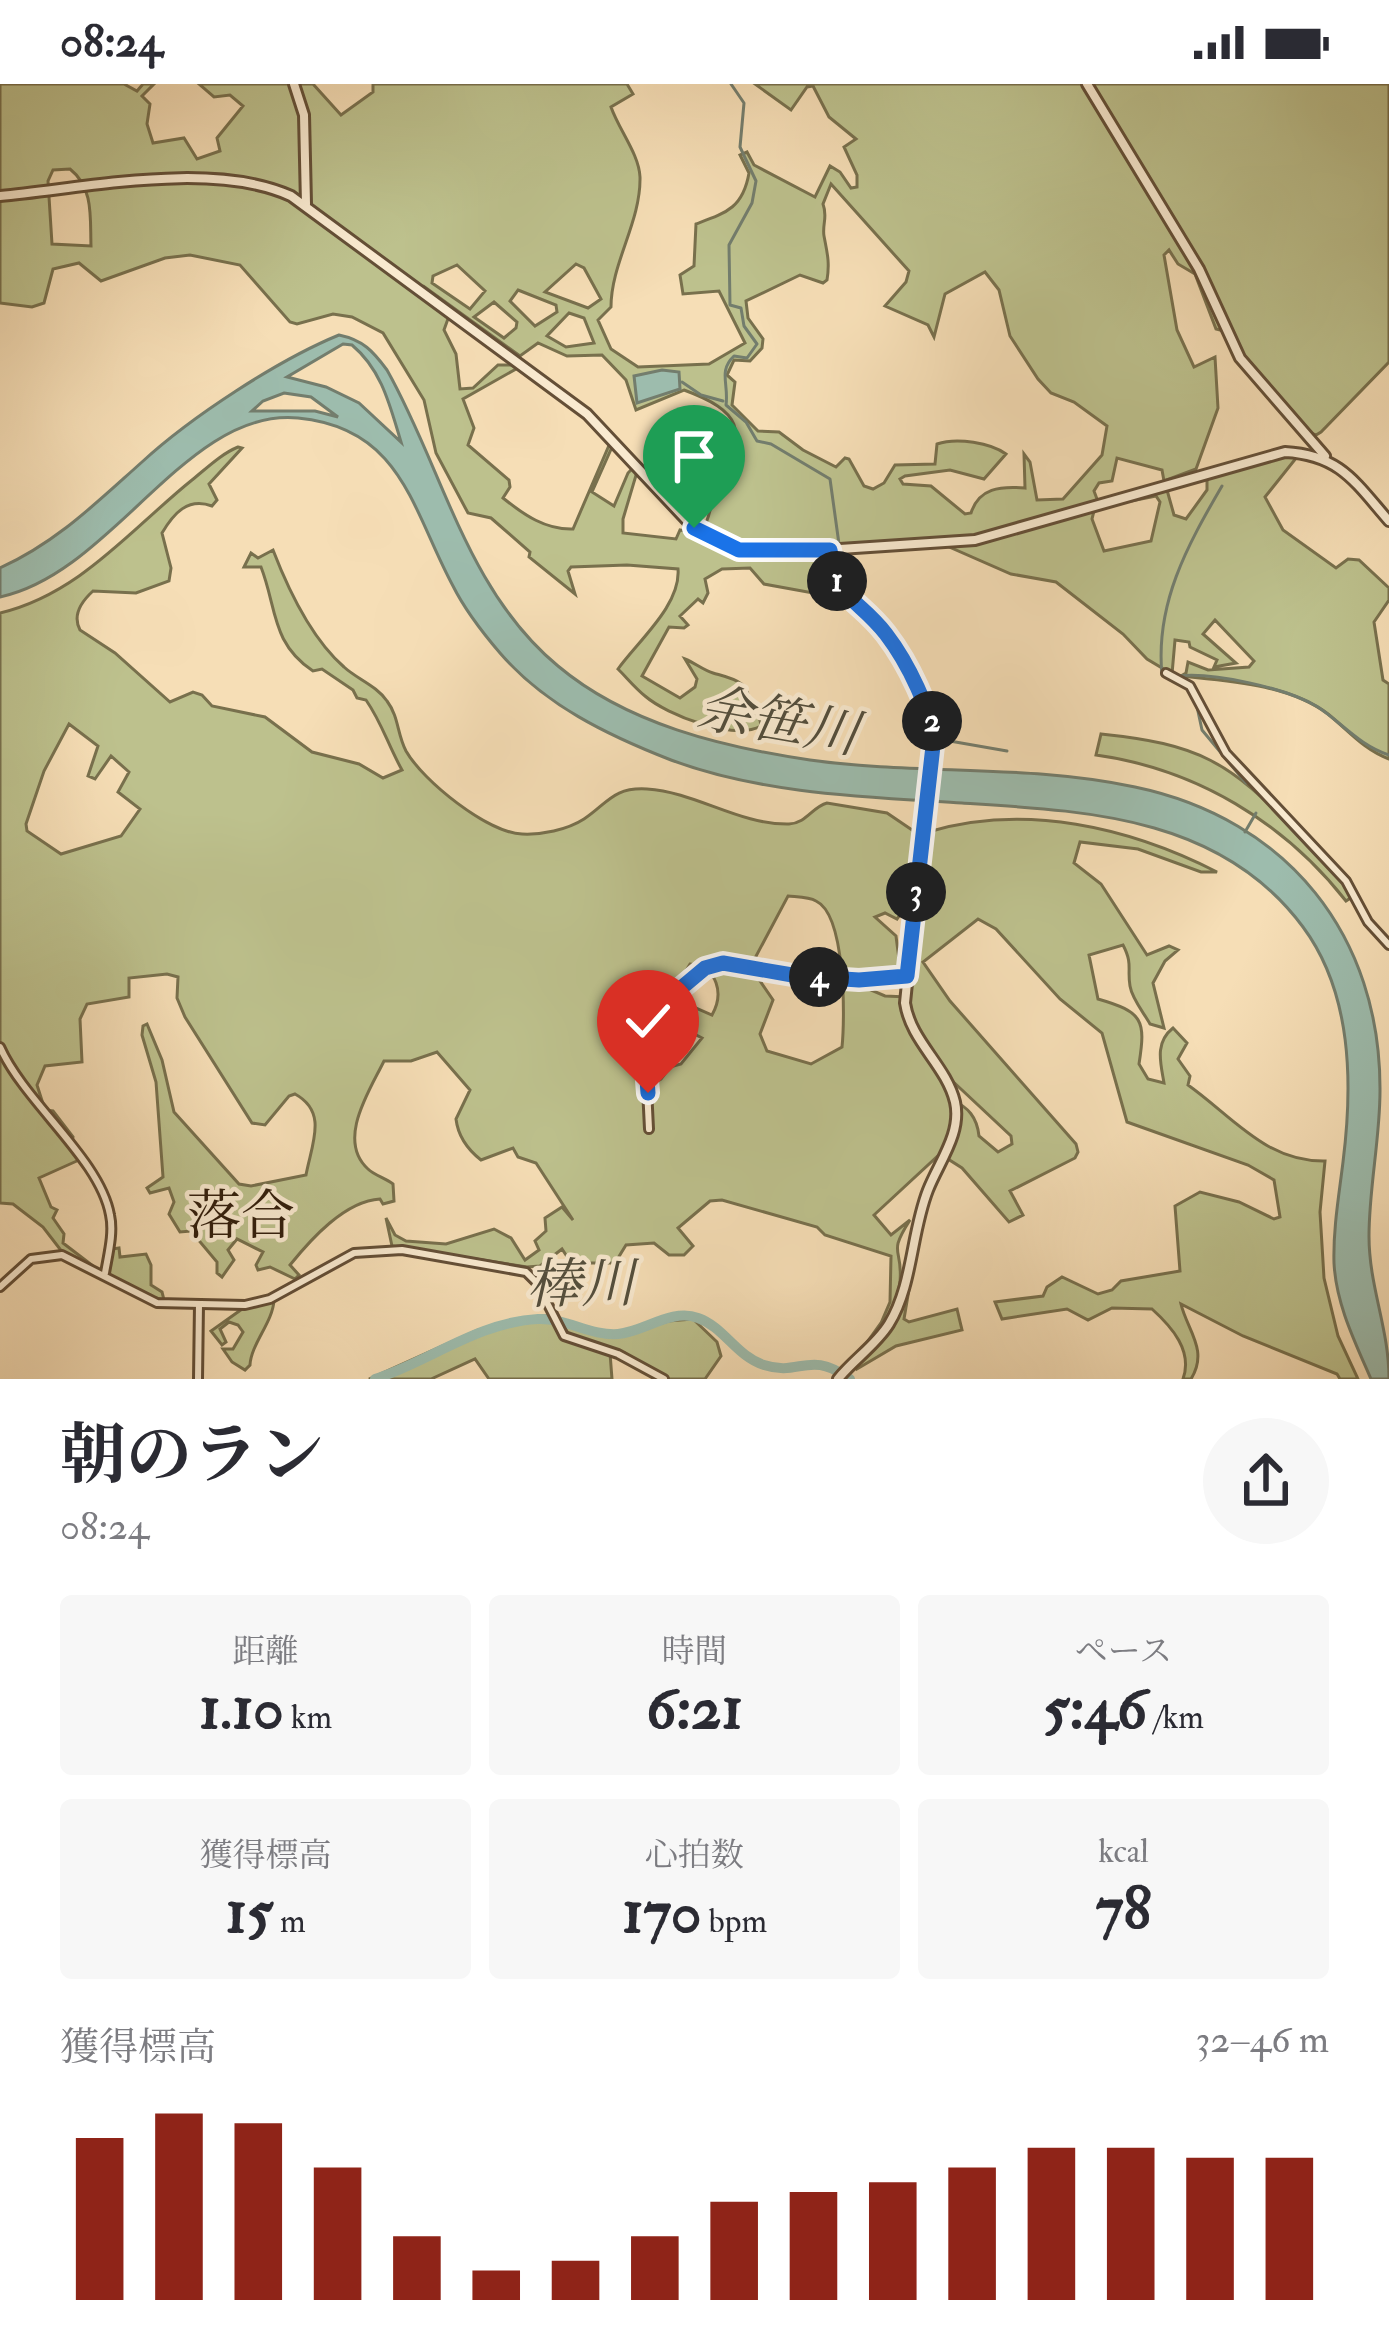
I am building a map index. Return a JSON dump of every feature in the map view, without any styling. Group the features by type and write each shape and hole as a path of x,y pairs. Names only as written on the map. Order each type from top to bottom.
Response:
{"street":[{"path":"294,84 304,115 306,204"},
{"path":"1087,84 1190,254 1240,358 1325,458 1352,479 1389,521"},
{"path":"0,196 208,178 259,184 306,204 587,414 694,528 739,550 830,550 975,540 1271,454 1300,452 1325,458"},
{"path":"830,550 839,588 885,633 928,710 933,746 907,976 908,1018 916,1040 951,1090 956,1108 955,1127 922,1208 898,1305 890,1323 838,1379"},
{"path":"1166,673 1184,681 1195,693 1222,747 1342,876 1368,922 1389,945"},
{"path":"649,1129 646,1067 666,1027 674,994 705,968 723,963 859,980 907,976"},
{"path":"0,1047 19,1082 74,1149 108,1206 111,1227 105,1274"},
{"path":"0,1287 32,1259 51,1254 105,1274 158,1303 245,1305 270,1299 342,1258 368,1250 444,1255 526,1272 537,1283 564,1336 625,1357 664,1379"},
{"path":"198,1379 199,1304"}],"green space":[{"path":"0,84 124,84 137,91 143,84 154,84 142,96 150,104 147,124 153,143 184,138 197,159 220,151 217,138 243,106 230,95 214,97 199,84 313,84 341,115 373,92 373,84 627,84 633,94 611,107 636,160 639,194 611,307 598,320 611,349 638,367 709,364 745,343 719,291 683,294 680,275 694,266 696,224 724,212 742,194 749,173 740,155 747,152 754,165 815,197 830,166 851,188 857,187 857,175 844,147 856,139 829,117 813,86 807,87 791,110 755,84 1389,84 1389,362 1321,432 1316,435 1294,425 1235,357 1224,331 1216,329 1195,274 1178,264 1169,250 1164,255 1177,330 1194,367 1215,357 1218,408 1196,469 1164,481 1162,470 1117,458 1112,481 1099,483 1094,491 1092,519 1104,551 1151,541 1160,502 1156,496 1131,501 1167,490 1174,515 1186,519 1207,490 1207,477 1278,455 1297,457 1265,497 1283,530 1336,568 1348,559 1359,560 1389,588 1389,600 1374,622 1383,680 1389,684 1389,759 1295,696 1181,676 1188,662 1208,670 1249,667 1254,661 1215,620 1203,634 1236,663 1214,667 1217,660 1190,647 1189,642 1175,640 1172,674 1147,659 1056,582 1011,574 940,543 814,554 826,559 834,587 813,593 764,584 750,568 722,569 705,579 708,593 703,603 698,599 680,616 688,625 684,628 669,627 642,676 680,698 695,687 697,679 685,659 744,687 749,710 761,726 735,730 701,724 655,703 618,669 666,609 678,569 571,567 575,594 491,518 468,513 436,453 424,400 383,333 352,317 333,314 290,322 240,265 190,255 165,258 101,281 79,263 53,269 44,303 32,307 0,303","holes":["70,169 78,177 89,204 91,246 52,244 48,181 53,170","831,184 909,271 906,282 885,306 928,325 934,337 945,294 985,272 999,290 1010,336 1038,379 1051,393 1074,402 1107,426 1102,455 1063,499 1037,500 1024,454 1025,488 992,490 979,498 971,513 965,514 931,486 903,484 900,479 905,476 950,470 984,479 1006,454 964,441 937,444 935,464 895,465 884,483 873,489 864,486 849,459 836,467 779,432 758,431 732,405 735,382 727,375 734,360 750,361 762,348 763,339 748,318 746,301 800,275 823,283 827,280 824,209","576,264 584,268 601,299 588,308 545,292","457,265 485,291 470,309 432,283 433,276","426,288 520,356 538,343 567,356 602,355 626,380 636,410 684,390 718,406 734,424 736,435 701,534 680,530 676,539 623,533 637,472 628,473 614,506 592,492 610,443 573,529 536,520 503,498 509,480 468,445 474,428 463,399 516,369 498,365 473,388 460,389 456,354 444,330 449,316 429,298","518,290 556,305 557,312 535,326 510,301","494,302 517,322 504,338 474,317","569,313 584,318 594,343 566,347 547,336"]},
{"path":"242,448 209,484 217,500 212,506 182,509 162,533 171,568 169,581 136,593 93,591 78,614 80,630 115,653 170,702 193,692 212,706 265,717 312,752 359,764 383,778 402,770 366,700 322,669 313,671 289,649 261,567 244,567 251,553 258,558 273,550 311,628 344,667 387,701 414,763 458,803 508,831 529,834 562,829 618,793 647,789 771,823 795,823 827,803 887,813 918,834 915,887 922,886 928,832 1002,820 1076,824 1112,832 1217,872 1201,872 1138,849 1080,842 1074,863 1101,884 1147,955 1169,946 1178,950 1165,961 1153,983 1164,1028 1150,1024 1133,996 1123,945 1089,955 1098,999 1124,1008 1138,1020 1142,1037 1139,1064 1148,1079 1164,1083 1161,1047 1173,1028 1187,1043 1178,1059 1190,1076 1188,1085 1268,1146 1325,1161 1320,1212 1324,1278 1338,1336 1358,1379 1340,1379 1181,1304 1197,1349 1191,1379 1183,1379 1185,1359 1179,1340 1152,1309 1112,1308 1088,1320 1067,1309 1002,1319 995,1302 1043,1296 1062,1277 1098,1294 1121,1281 1180,1271 1175,1206 1200,1192 1239,1202 1274,1219 1280,1217 1274,1180 1248,1165 1127,1122 1102,1033 1060,999 996,929 978,919 923,962 950,1001 1076,1144 1078,1152 1075,1158 1010,1191 1023,1215 1009,1222 962,1168 940,1154 874,1215 891,1235 910,1220 898,1246 900,1282 895,1301 863,1348 890,1302 891,1256 825,1235 817,1227 722,1200 710,1201 678,1228 693,1246 684,1255 669,1255 654,1243 626,1245 615,1263 584,1263 568,1258 562,1249 540,1266 527,1267 392,1246 386,1218 395,1235 406,1241 446,1244 494,1229 511,1238 525,1260 539,1250 535,1241 546,1231 545,1218 562,1207 573,1220 536,1163 518,1157 513,1148 481,1160 467,1147 456,1119 470,1090 437,1052 411,1061 384,1061 359,1115 355,1144 359,1157 370,1171 393,1184 394,1201 367,1201 330,1223 290,1265 299,1275 295,1279 270,1267 258,1270 263,1252 237,1239 228,1250 234,1260 222,1277 217,1262 191,1231 180,1232 169,1214 174,1202 169,1188 150,1193 147,1188 163,1177 156,1082 143,1026 147,1024 162,1060 174,1112 239,1184 306,1175 315,1119 295,1094 265,1125 252,1123 185,1017 177,998 178,977 167,974 129,978 129,997 87,1004 80,1019 82,1062 45,1066 37,1085 45,1110 53,1111 73,1137 71,1149 79,1160 39,1178 51,1207 57,1210 53,1218 64,1234 63,1243 93,1266 63,1253 43,1227 13,1204 0,1203 0,613 29,604 80,575 232,450","holes":["69,724 98,746 88,776 95,779 111,756 129,772 118,792 140,809 121,836 61,854 27,831 44,771","788,896 813,900 826,910 841,969 842,1047 811,1064 767,1051 760,1034 773,1000 756,975 754,960","908,910 914,925 907,997 885,996 866,988 864,979 901,975 896,936 875,917 885,913 897,919","690,964 707,970 718,990 712,1015 678,1000 679,994 671,1022 702,1038 681,1064 670,1067 645,1088 643,1068 673,992","946,1075 1011,1136 1012,1144 998,1152 979,1136 967,1109 952,1100"]},
{"path":"1101,734 1188,751 1231,773 1273,808 1352,897 1346,901 1295,847 1235,804 1169,773 1096,755"},
{"path":"119,1248 120,1257 146,1254 151,1285 162,1292 164,1300 124,1290 102,1274 105,1250"},
{"path":"915,1254 904,1319 909,1322 957,1309 962,1330 896,1346 857,1369 856,1364 896,1321"},
{"path":"274,1300 245,1370 223,1349 233,1349 243,1332 238,1325 229,1322 220,1329 226,1342 222,1345 211,1331 245,1307"},
{"path":"548,1316 564,1339 610,1353 612,1379 489,1379 475,1359 431,1379 369,1379 478,1330"},
{"path":"693,1319 717,1342 721,1356 705,1379 657,1379 625,1353 569,1334 561,1324 622,1336 668,1321"}],"shaded area":[{"path":"339,335 361,343 377,357 407,408 459,527 500,602 558,666 614,703 710,740 810,760 1054,775 1135,787 1189,803 1238,826 1280,856 1315,893 1343,935 1364,983 1376,1035 1380,1109 1369,1236 1389,1379 1371,1379 1338,1293 1334,1238 1348,1070 1331,980 1303,927 1270,890 1233,862 1192,841 1103,816 778,787 706,771 624,740 557,703 500,653 458,595 399,477 360,438 333,425 298,418 258,422 220,438 79,557 41,582 0,597 0,568 58,534 210,409","holes":["343,344 352,345 378,377 401,442 359,403 326,387 287,377","284,393 311,397 338,417 315,411 252,411"]},
{"path":"679,372 680,389 637,403 634,376"}],"waterway":[{"path":"731,84 744,103 740,147 756,181 752,203 729,245 730,305 741,308 744,326 757,344 747,358 734,356 729,362 726,405 746,422 757,441 771,444 830,479 839,544"},
{"path":"682,382 701,395 723,401"},
{"path":"1173,680 1162,675 1169,600 1186,553 1222,486"},
{"path":"841,554 855,588 915,668 944,740 1007,751"},
{"path":"1178,676 1230,679 1288,694 1318,707 1360,740 1389,755"},
{"path":"1196,702 1202,730 1246,783"},
{"path":"1245,832 1256,813"},
{"name":"棒川","path":"375,1379 516,1322 548,1319 618,1334 678,1316 707,1322 764,1365 824,1366 850,1379"}],"district":[{"name":"落合","path":"241,1217"}],"route":[{"path":"648,1093 646,1067 666,1027 674,994 705,968 723,963 859,980 907,976 933,746 928,710 885,633 839,588 830,550 739,550 694,528"}],"water label":[{"name":"余笹川","path":"778,722"}]}
